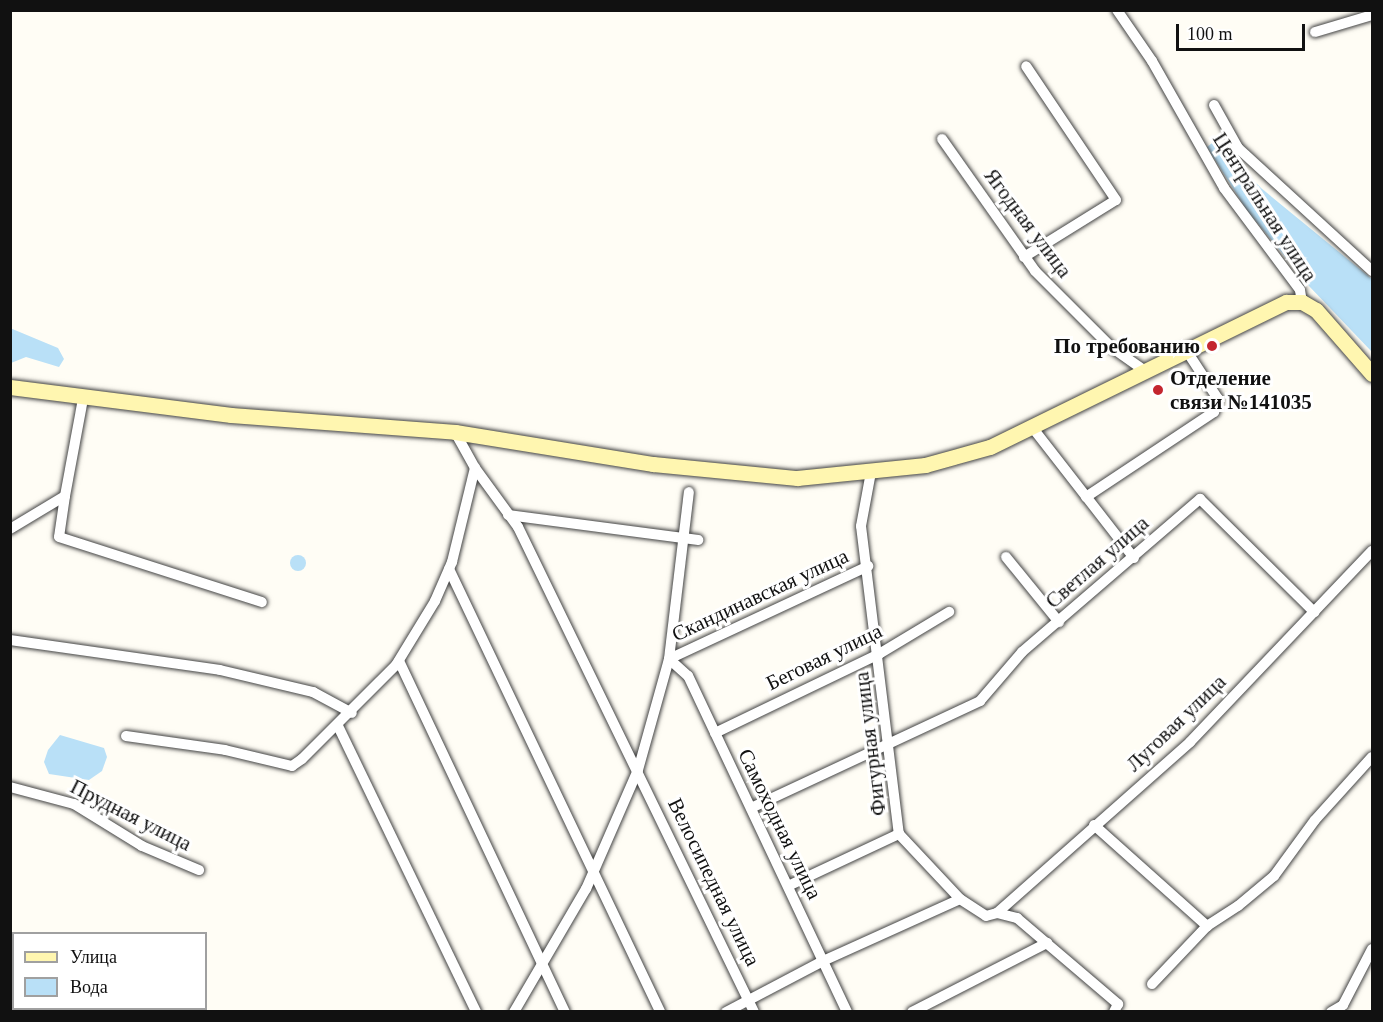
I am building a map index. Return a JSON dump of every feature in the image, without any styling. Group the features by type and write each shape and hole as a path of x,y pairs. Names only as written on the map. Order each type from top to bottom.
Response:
{"street":[{"name":"Центральная улица","path":"1118,10 1152,61 1224,188 1300,290 1302,302"},
{"path":"1315,32 1372,15"},
{"path":"1024,257 1116,200 1026,66"},
{"path":"1214,105 1238,148 1372,271"},
{"name":"Ягодная улица","path":"942,139 1024,257 1111,347 1145,371"},
{"path":"10,387 83,399 455,432 770,477 871,472 962,457 1032,427 1277,305 1302,302 1316,310 1372,374"},
{"path":"1086,497 1214,412 1218,399 1186,350"},
{"path":"83,399 58,537 262,602"},
{"path":"1032,427 1134,558"},
{"name":"Велосипедная улица","path":"455,432 475,468 518,527 754,1011"},
{"path":"126,736 225,750 292,766 352,713 399,661 449,569 475,468"},
{"name":"Фигурная улица","path":"871,472 861,526 879,654 899,834 960,899 986,916 997,913 1017,918 1117,1009"},
{"path":"514,1011 594,873 638,770 669,658 689,492"},
{"path":"10,529 65,496"},
{"name":"Светлая улица","path":"751,808 889,741 980,701 1022,652 1200,499 1314,612"},
{"path":"508,515 698,540"},
{"name":"Луговая улица","path":"997,913 1190,742 1372,551"},
{"path":"1006,557 1059,622"},
{"name":"Скандинавская улица","path":"669,658 868,566"},
{"path":"449,569 660,1011"},
{"name":"Беговая улица","path":"714,733 879,654 949,612"},
{"path":"10,640 220,670 313,692 352,713"},
{"name":"Самоходная улица","path":"669,658 688,676 847,1011"},
{"path":"399,661 565,1011"},
{"path":"338,726 476,1011"},
{"path":"1152,984 1207,926 1238,906 1274,876 1315,820 1372,757"},
{"name":"Прудная улица","path":"10,787 74,804 142,846 199,870"},
{"path":"1094,825 1207,926"},
{"path":"788,886 899,834"},
{"path":"726,1011 824,961 960,899"},
{"path":"912,1011 1047,943"},
{"path":"1331,1011 1346,1008 1372,950"}],"water":[{"path":"1216,140 1261,188 1372,279 1372,352 1309,286 1246,209 1207,147"},
{"path":"10,328 58,348 64,359 59,367 26,357 11,363"},
{"path":"295,555 301,555 306,563 304,569 295,571 290,566 290,560"},
{"path":"60,735 104,748 107,757 102,771 89,780 49,774 44,762 48,750"}],"place":[{"name":"По требованию","path":"1212,346"},
{"name":"Отделение связи №141035","path":"1158,390"}]}
